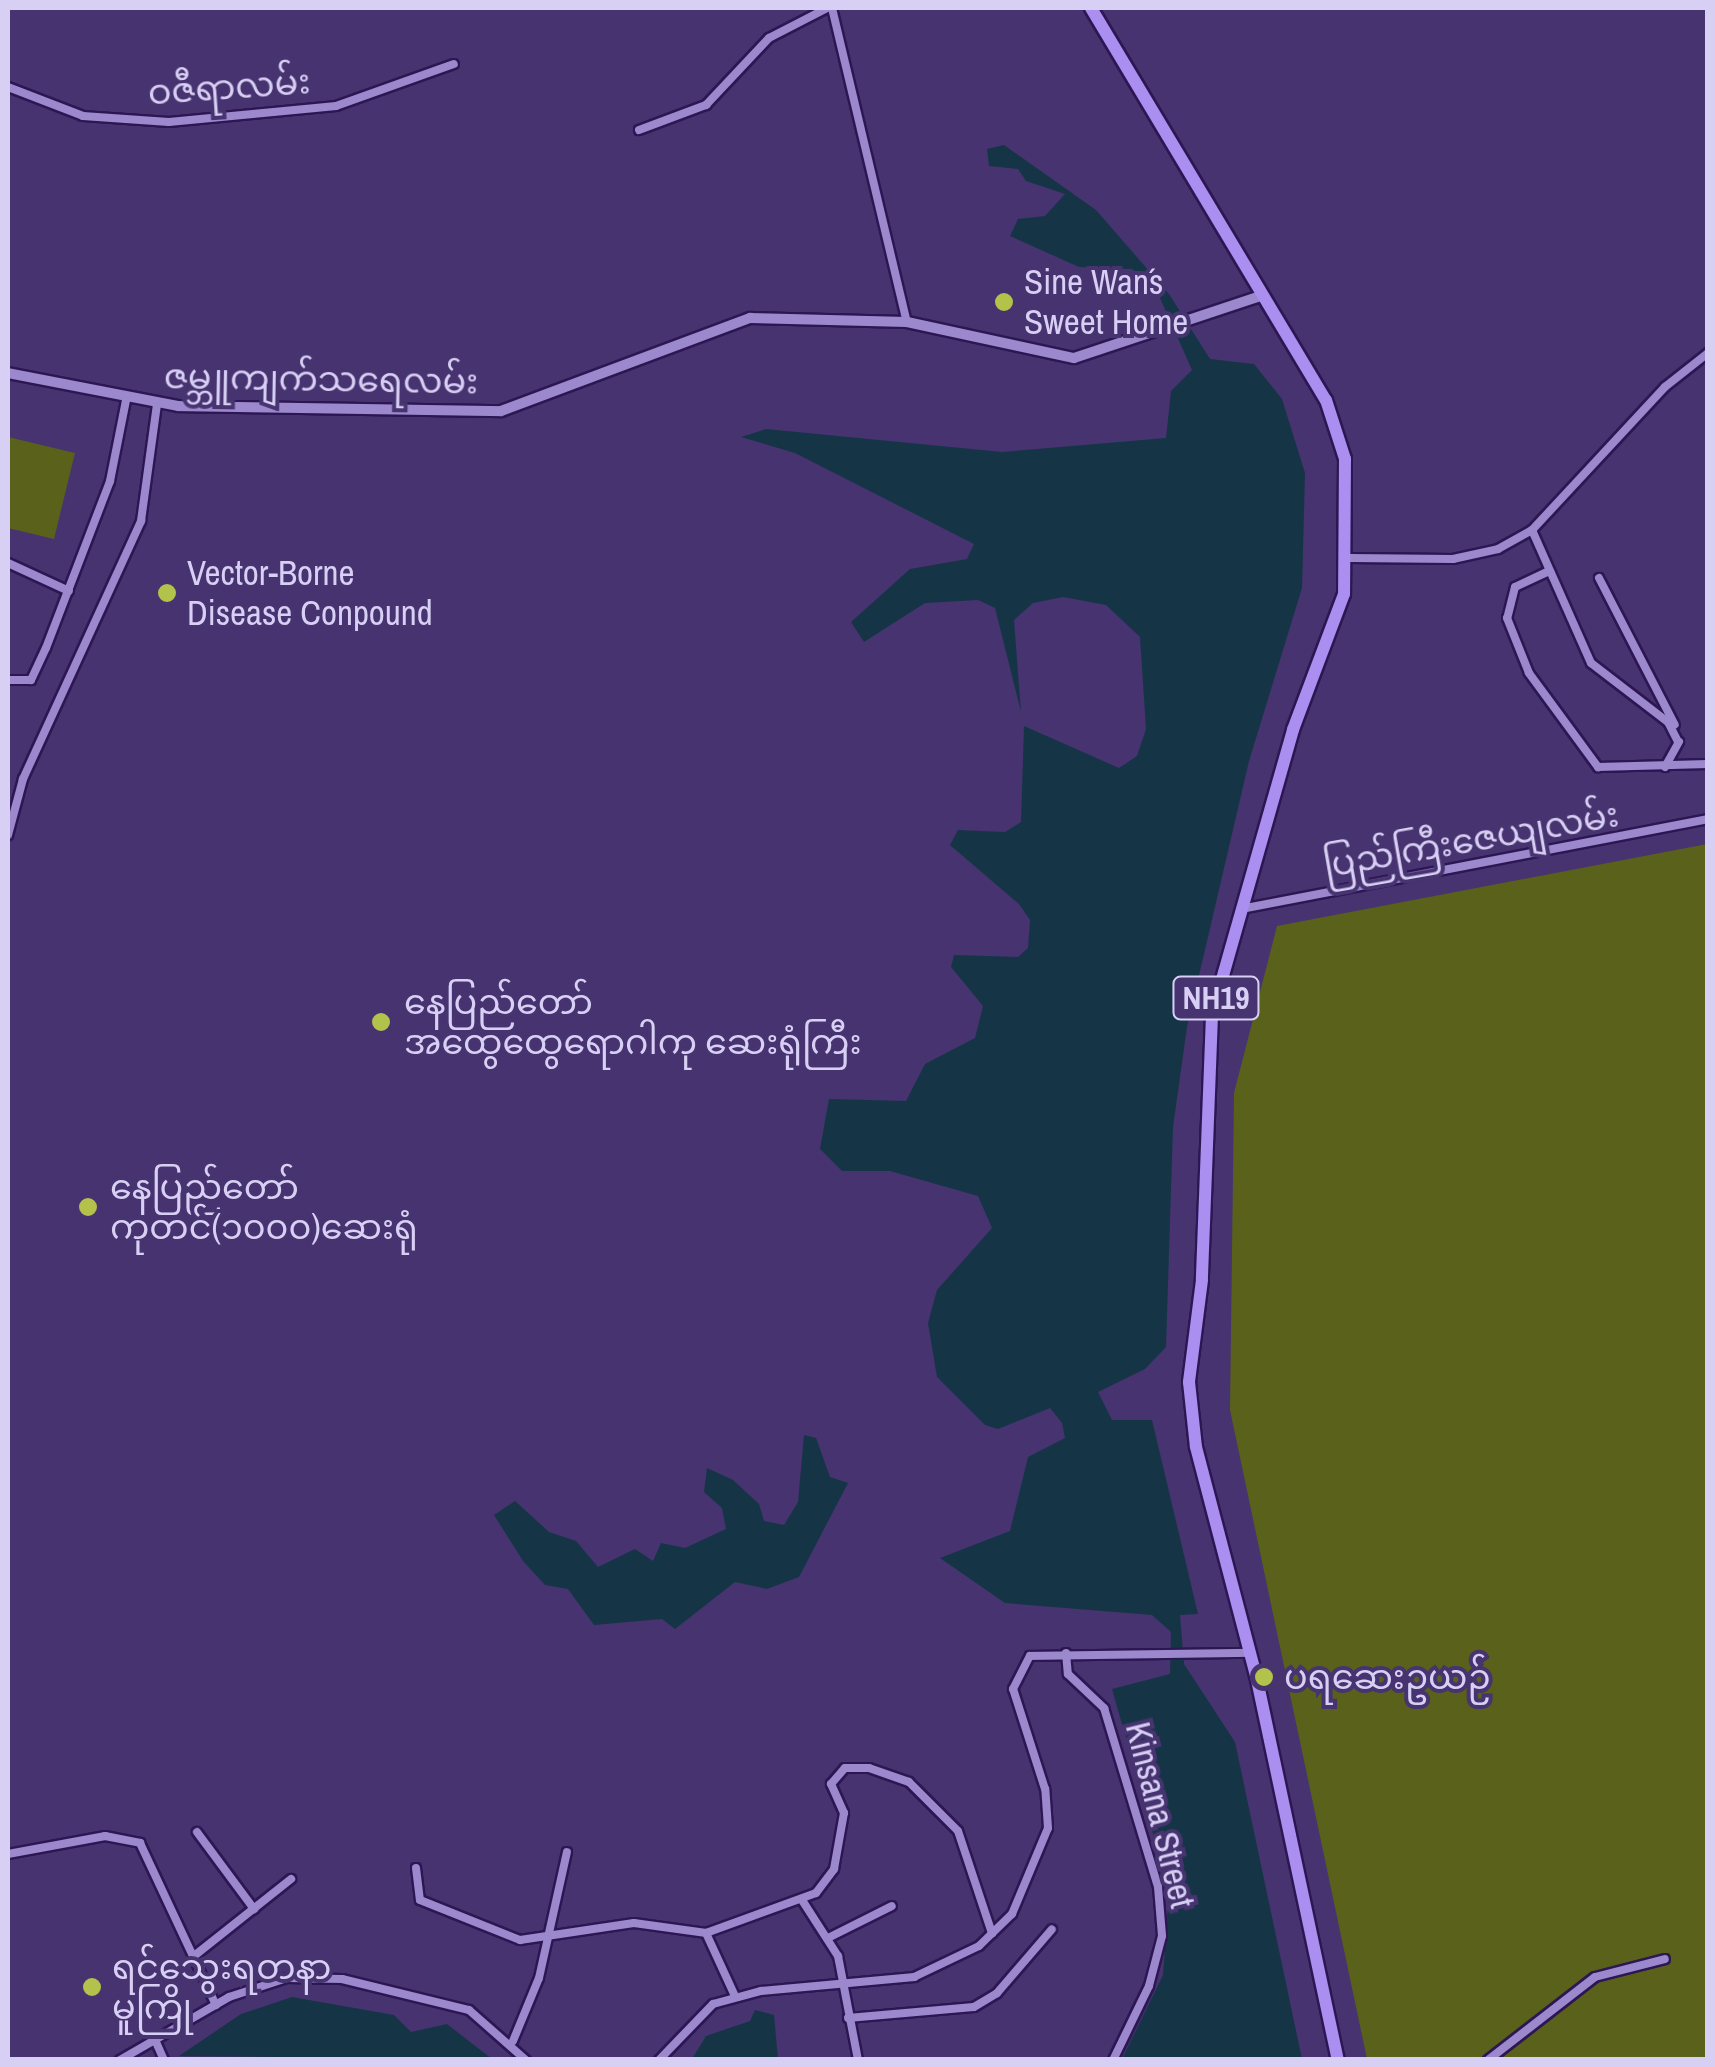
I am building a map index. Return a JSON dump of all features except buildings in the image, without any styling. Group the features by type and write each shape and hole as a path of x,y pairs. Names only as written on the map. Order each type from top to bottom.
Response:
{"highway":[{"name":"NH19","path":"1091,8 1264,295 1338,428 1350,558 1242,909 1206,1068 1202,1280 1189,1398 1251,1654 1338,2060"}],"main road":[{"name":"ဇမ္ဘူကျက်သရေလမ်း","path":"8,374 157,404 501,410 750,318 907,322 1074,358 1264,295"}],"street":[{"path":"640,130 706,104 770,38 829,8 907,322"},
{"name":"ဝဇီရာလမ်း","path":"8,87 83,116 170,122 336,106 454,64"},
{"path":"1350,558 1454,559 1498,550 1532,530 1665,387 1708,353"},
{"path":"8,680 31,680 69,591 110,481 126,400"},
{"path":"8,835 10,816 141,522 157,404"},
{"path":"1532,530 1590,663 1668,722 1678,742"},
{"path":"8,563 69,591"},
{"path":"1548,572 1515,587 1506,618 1529,673 1598,767 1708,764"},
{"path":"1599,578 1678,742"},
{"path":"1665,767 1678,742"},
{"name":"ပြည်ကြီးဇေယျလမ်း","path":"1242,909 1708,820"},
{"name":"Kinsana Street","path":"1066,1654 1068,1674 1104,1708 1158,1888 1162,1936 1149,1986 1114,2060"},
{"path":"659,2060 696,2018 735,1996 914,1977 992,1932 1032,1876 1048,1828 1045,1789 1016,1703 1016,1671 1030,1656 1251,1654"},
{"path":"416,1868 420,1900 520,1940 634,1923 706,1932 802,1900 834,1869 844,1813 832,1784 845,1768 869,1768 909,1782 958,1831 992,1932"},
{"path":"197,1832 254,1909"},
{"path":"8,1854 105,1836 140,1843 216,2005"},
{"path":"513,2041 538,1978 542,1938 567,1852"},
{"path":"194,1956 291,1880"},
{"path":"802,1900 830,1938 844,1983 858,2060"},
{"path":"830,1938 892,1906"},
{"path":"848,2018 974,2007 997,1993 1052,1929"},
{"path":"706,1932 735,1996"},
{"path":"1488,2060 1596,1978 1665,1959"},
{"path":"120,2060 216,2005 287,1978 342,1979 469,2010 513,2041 526,2060"},
{"path":"156,2042 164,2060"}],"green space":[{"path":"8,437 75,453 54,539 8,528"},
{"path":"1707,844 1707,2059 1367,2059 1230,1410 1234,1093 1277,926"}],"water":[{"path":"1004,145 1096,210 1169,294 1210,359 1254,364 1282,399 1305,473 1302,588 1249,761 1187,1027 1173,1127 1166,1347 1145,1369 1098,1392 1112,1420 1152,1420 1198,1614 1180,1615 1184,1664 1235,1742 1302,2059 1122,2059 1163,1975 1169,1890 1112,1689 1170,1674 1171,1632 1152,1615 1005,1603 940,1558 1010,1531 1028,1457 1065,1438 1062,1423 1050,1408 998,1429 985,1425 937,1377 928,1323 937,1290 992,1228 978,1196 890,1171 842,1171 820,1149 829,1099 906,1101 925,1064 975,1038 983,1006 951,967 954,955 1018,957 1028,948 1030,920 1019,904 950,845 958,830 1005,832 1021,822 1024,726 1119,768 1137,756 1146,729 1140,637 1106,605 1063,597 1033,603 1014,620 1021,712 995,608 978,600 925,603 864,642 851,622 910,569 967,559 974,544 795,453 741,437 766,429 1002,452 1166,438 1171,391 1192,370 1156,289 1132,269 1079,267 1010,236 1018,219 1045,216 1065,194 1026,181 1018,169 989,166 987,149"},
{"path":"804,1435 816,1438 830,1477 848,1483 799,1577 767,1589 735,1582 675,1629 662,1619 594,1625 568,1589 545,1585 523,1561 494,1515 515,1501 549,1532 576,1541 598,1567 635,1549 653,1561 661,1543 685,1548 726,1529 722,1508 704,1492 707,1468 733,1480 759,1504 764,1521 784,1525 798,1502"},
{"path":"292,1997 394,2015 411,2032 447,2024 492,2059 179,2056 241,2014"},
{"path":"755,2010 774,2015 778,2059 692,2059 706,2036 750,2021"}],"place":[{"name":"Sine Wan´s Sweet Home","path":"1004,302"},
{"name":"Vector-Borne Disease Conpound","path":"167,593"},
{"name":"နေပြည်တော် အထွေထွေရောဂါကု ဆေးရုံကြီး","path":"381,1022"},
{"name":"နေပြည်တော် ကုတင်(၁၀၀၀)ဆေးရုံ","path":"88,1207"},
{"name":"ပရဆေးဥယဉ်","path":"1264,1677"},
{"name":"ရင်သွေးရတနာ မူကြို","path":"92,1987"}]}
